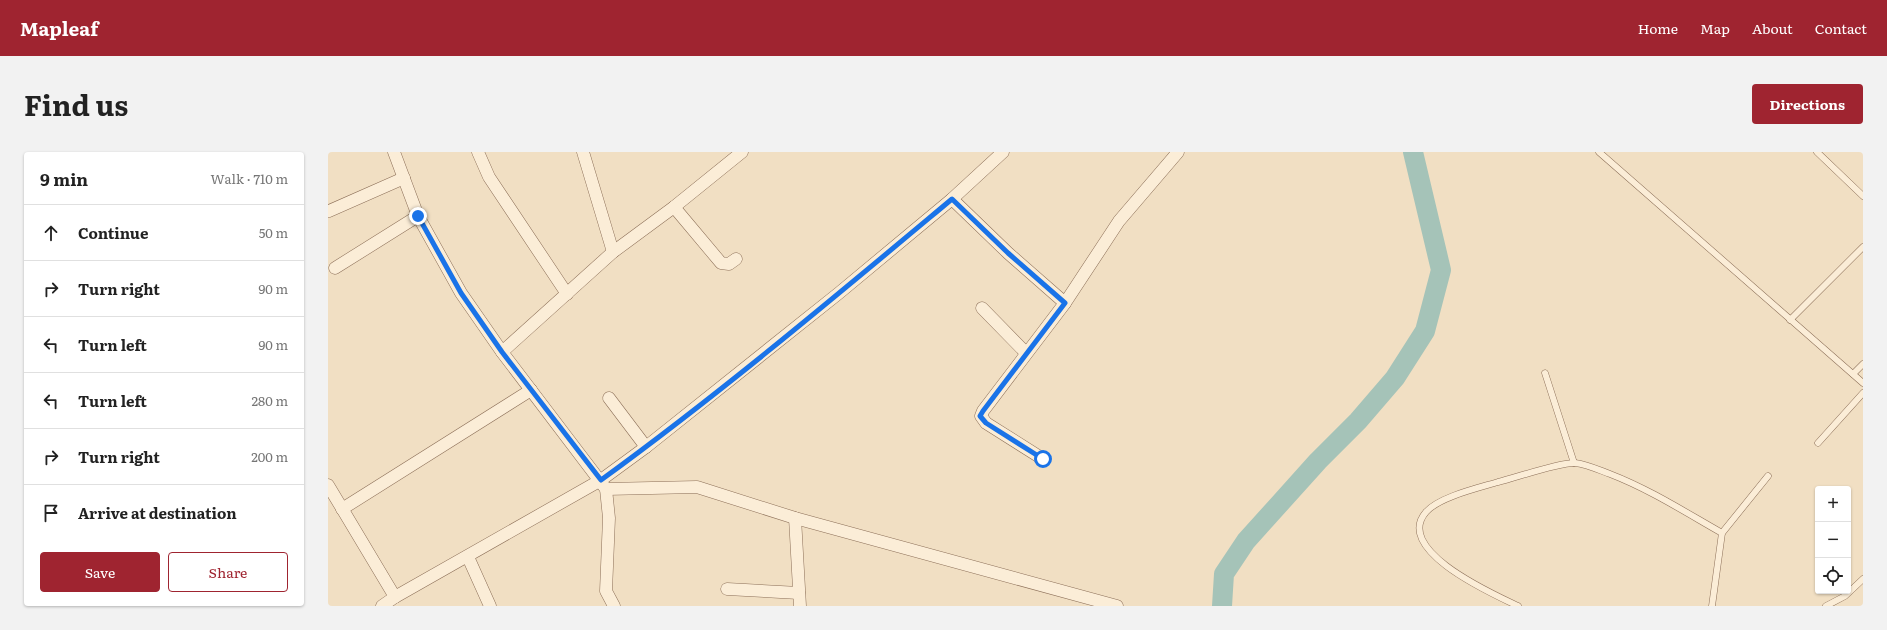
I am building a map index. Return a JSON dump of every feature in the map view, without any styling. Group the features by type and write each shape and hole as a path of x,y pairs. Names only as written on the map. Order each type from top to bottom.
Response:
{"street":[{"path":"394,152 418,216 461,293 502,352 603,485 609,518 606,591 614,606"},
{"path":"478,152 489,177 567,294"},
{"path":"583,152 613,252"},
{"path":"502,352 613,252 674,207 742,152"},
{"path":"382,606 395,597 468,557 603,485 646,447 839,293 952,199 1003,152"},
{"path":"1043,459 986,423 980,416 1065,303 1119,222 1178,152"},
{"path":"329,212 404,178"},
{"path":"952,199 1008,253 1065,303"},
{"path":"674,207 721,263 729,264 736,259"},
{"path":"335,268 418,216"},
{"path":"982,308 1026,353"},
{"path":"342,509 532,390"},
{"path":"609,398 646,447"},
{"path":"328,485 395,597"},
{"path":"603,485 697,488 795,518 1117,606"},
{"path":"795,518 800,606"},
{"path":"468,557 490,606"},
{"path":"727,589 799,593"}],"lane":[{"path":"1599,152 1863,383"},
{"path":"1817,152 1863,196"},
{"path":"1790,320 1863,246"},
{"path":"1853,374 1863,364"},
{"path":"1545,374 1574,463"},
{"path":"1818,443 1863,393"},
{"path":"1518,606 1486,591 1442,564 1429,551 1419,535 1420,522 1426,512 1442,501 1494,484 1574,463 1598,469 1637,484 1722,533"},
{"path":"1712,606 1722,533 1768,476"},
{"path":"1826,606 1845,596 1863,579"}],"waterway":[{"path":"1222,606 1224,574 1246,541 1318,461 1358,421 1395,378 1425,331 1441,270 1413,152"}],"route":[{"path":"418,216 461,293 502,352 601,480 646,447 839,293 952,199 1008,253 1065,303 980,416 986,423 1043,459"}]}
